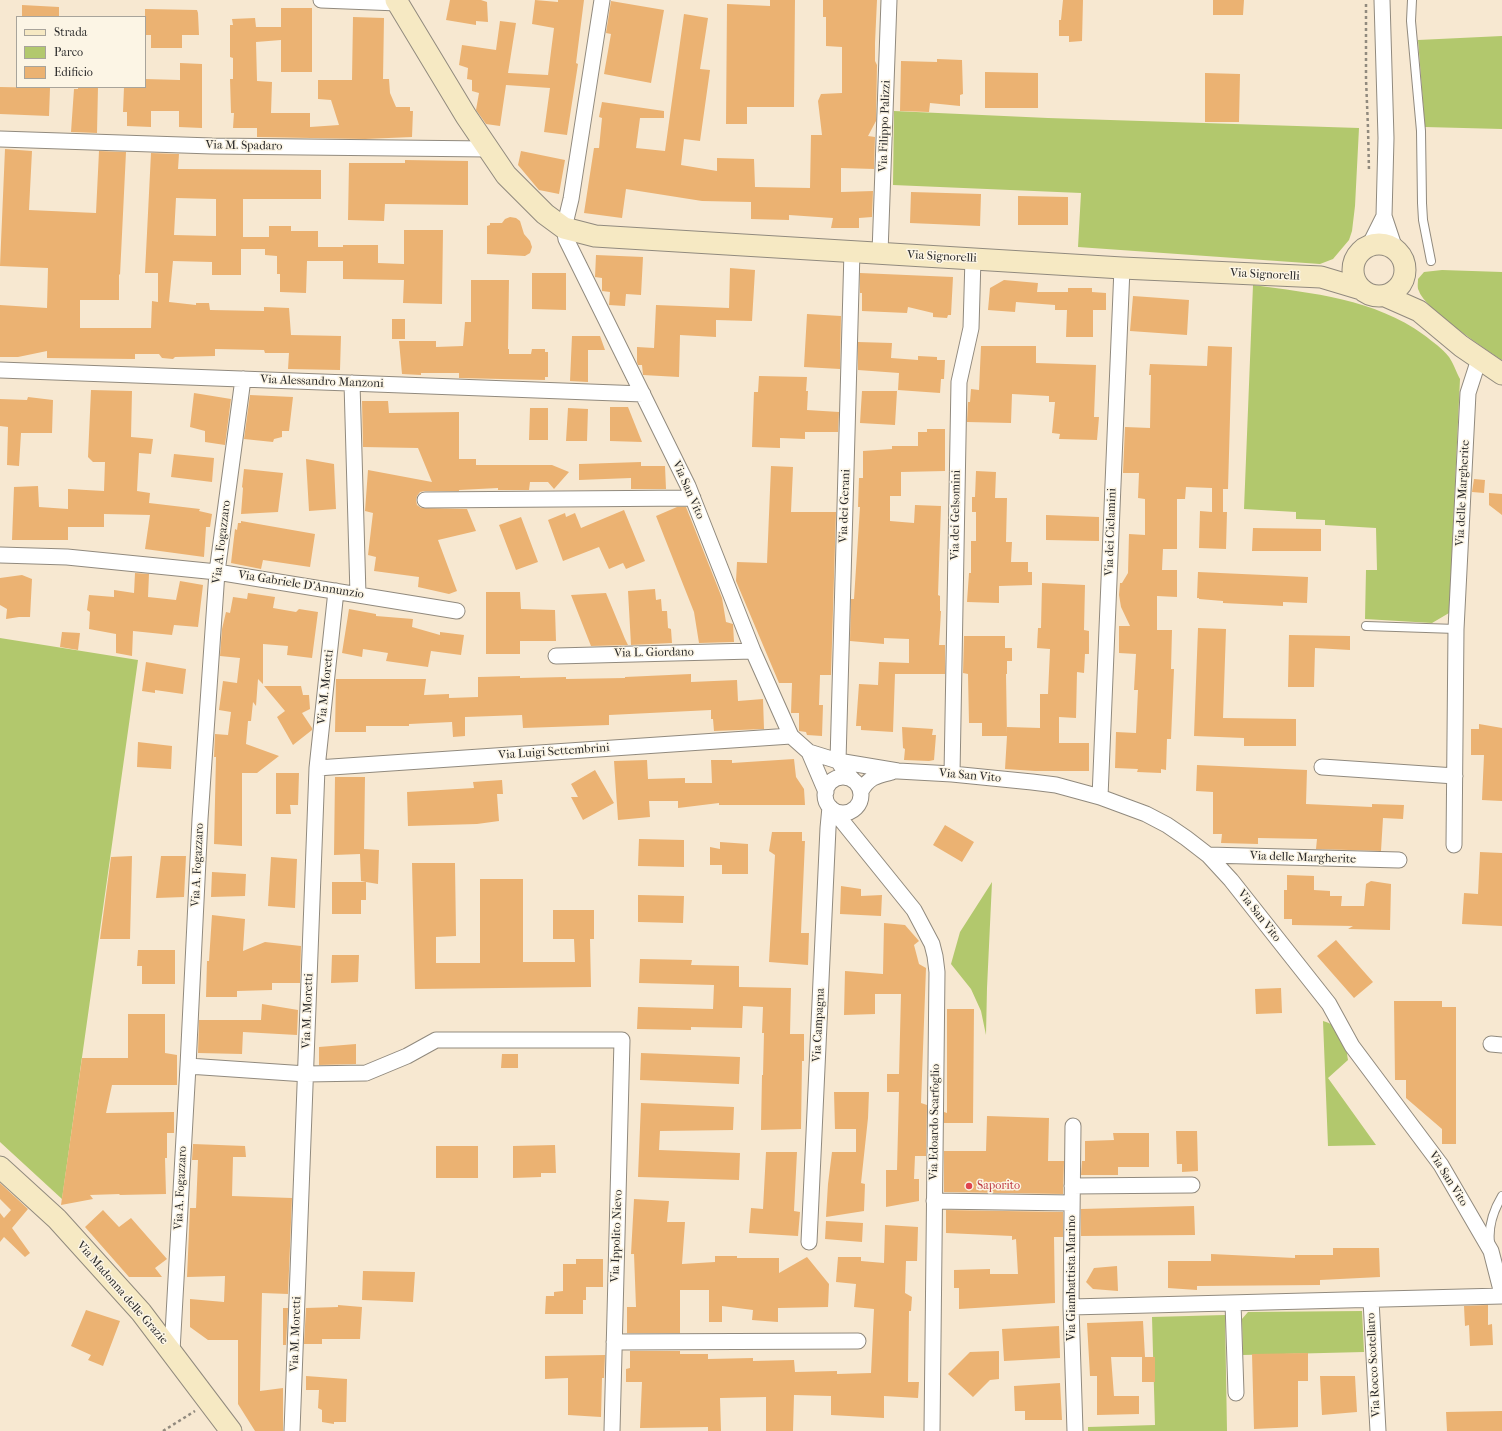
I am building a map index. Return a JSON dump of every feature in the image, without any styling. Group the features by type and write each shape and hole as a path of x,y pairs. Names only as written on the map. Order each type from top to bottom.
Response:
{"street":[{"path":"321,0 397,2 466,116 506,175 545,214 564,228 571,199 602,0"},
{"name":"Via Filippo Palizzi","path":"880,253 889,0"},
{"path":"1382,0 1386,138 1384,216 1395,249"},
{"name":"Via M. Spadaro","path":"0,139 212,146 488,149"},
{"path":"1369,246 1384,216"},
{"name":"Via Signorelli","path":"564,228 595,236 1122,268 1320,277 1361,289"},
{"name":"Via San Vito","path":"564,228 566,239 693,498 753,651 790,736 809,752 838,761 898,771 952,774 1056,786 1100,797 1146,814 1168,825 1208,855 1231,880 1329,1004 1352,1046 1441,1165 1490,1252 1502,1295"},
{"path":"1378,244 1387,245 1395,249 1401,255 1405,263 1406,271 1404,280 1399,287 1393,293 1385,296 1368,294 1361,289 1353,274 1353,265 1356,257 1362,250 1369,246 1378,244"},
{"name":"Via dei Gerani","path":"838,761 852,251"},
{"name":"Via dei Gelsomini","path":"952,774 959,382 971,328 973,258"},
{"name":"Via Signorelli","path":"1320,277 1353,265"},
{"name":"Via dei Ciclamini","path":"1100,797 1122,268"},
{"path":"1404,280 1419,311"},
{"path":"1385,296 1419,311 1461,346 1502,374"},
{"name":"Via delle Margherite","path":"1454,845 1456,629 1468,393 1479,359"},
{"name":"Via Alessandro Manzoni","path":"0,370 643,394"},
{"name":"Via A. Fogazzaro","path":"172,1352 200,819 217,572 243,379"},
{"path":"352,383 358,595"},
{"path":"425,500 693,498"},
{"name":"Via Gabriele D'Annunzio","path":"0,555 67,557 217,572 457,611"},
{"name":"Via M. Moretti","path":"292,1431 318,768 336,591"},
{"name":"Via L. Giordano","path":"556,656 753,651"},
{"name":"Via Luigi Settembrini","path":"318,768 790,736"},
{"name":"Via San Vito","path":"809,752 832,809"},
{"path":"832,809 840,813 851,812 856,808 851,786 838,761"},
{"path":"858,838 851,786 861,765"},
{"path":"1322,767 1455,776"},
{"name":"Via San Vito","path":"851,786 866,783 874,777 898,771"},
{"path":"826,792 831,782 851,786"},
{"name":"Via Edoardo Scarfoglio","path":"832,809 858,838 914,910 932,944 936,956 932,1431"},
{"name":"Via Campagna","path":"809,1242 827,844 832,809"},
{"name":"Via delle Margherite","path":"1208,855 1399,860"},
{"name":"Via Ippolito Nievo","path":"306,1074 366,1073 407,1056 436,1040 622,1040 612,1431"},
{"path":"188,1066 306,1074"},
{"name":"Via Giambattista Marino","path":"1072,1126 1071,1307 1075,1431"},
{"name":"Via Madonna delle Grazie","path":"0,1168 57,1219 141,1312 231,1431"},
{"path":"1072,1186 1192,1185"},
{"path":"934,1202 1072,1203"},
{"path":"1071,1307 1371,1300 1502,1295"},
{"name":"Via Rocco Scotellaro","path":"1371,1300 1378,1431"},
{"path":"1233,1303 1236,1393"},
{"path":"614,1342 858,1341"}],"lane":[{"path":"1412,0 1411,21 1421,124 1423,220 1431,261"},
{"path":"1366,626 1456,629"},
{"name":"Via San Vito","path":"1490,1252 1489,1235 1491,1220 1502,1196"}],"path":[{"path":"1366,0 1366,79 1369,176"},
{"path":"163,1431 209,1402"}],"green space":[{"path":"1502,36 1502,129 1425,127 1418,40"},
{"path":"894,111 1048,118 1359,128 1355,206 1352,231 1349,240 1333,259 1320,264 1078,247 1081,193 893,185"},
{"path":"1442,270 1502,272 1502,360 1456,328 1423,298 1418,288 1418,279 1424,272"},
{"path":"1253,285 1320,295 1364,305 1385,313 1424,335 1437,345 1452,362 1460,379 1449,613 1432,623 1365,619 1366,570 1377,570 1376,528 1325,525 1325,520 1296,519 1296,512 1244,509"},
{"path":"0,638 138,660 62,1199 0,1142"},
{"path":"992,882 986,1035 981,1011 971,989 951,964 960,932"},
{"path":"1323,1021 1336,1027 1343,1035 1348,1060 1328,1078 1376,1145 1328,1146"},
{"path":"1362,1311 1364,1352 1243,1355 1242,1319 1248,1312"},
{"path":"1225,1315 1227,1431 1088,1431 1088,1427 1155,1425 1152,1317"}],"building":[{"path":"450,0 481,0 487,2 488,22 476,21 476,25 446,20"},
{"path":"535,0 558,2 558,0 584,0 576,63 578,64 567,135 544,132 550,88 506,85 500,126 486,124 476,110 479,93 472,91 472,80 467,79 468,68 459,65 462,45 496,50 500,21 516,23 508,73 548,75 554,28 532,24"},
{"path":"770,0 795,0 794,107 747,107 747,124 726,124 727,4 770,6"},
{"path":"823,0 877,0 875,43 875,61 877,65 876,121 868,136 875,137 874,169 841,168 841,192 873,191 872,217 859,218 859,228 831,228 833,218 789,215 789,220 751,219 751,202 702,201 626,189 622,218 584,213 594,148 599,148 602,118 599,117 602,102 664,111 664,118 640,118 636,148 665,151 684,14 708,18 700,69 710,70 700,141 684,139 681,165 717,171 717,158 754,159 755,187 810,188 811,135 822,135 818,101 821,94 842,93 842,47 826,46 826,17 823,17"},
{"path":"1063,0 1083,0 1082,41 1069,42 1069,36 1059,36 1059,20 1061,20"},
{"path":"1213,0 1244,0 1243,15 1213,15"},
{"path":"611,1 664,10 651,83 604,74 611,34 606,33"},
{"path":"22,5 59,7 59,16 22,16"},
{"path":"281,8 312,8 312,72 281,72 281,40 256,42 257,81 272,82 271,113 310,113 310,127 339,125 331,100 318,99 318,80 352,80 353,17 384,18 383,79 389,79 390,93 396,107 410,107 410,111 413,111 412,137 365,139 257,137 257,128 233,128 234,113 231,113 230,79 233,79 233,58 230,57 230,25 233,25 232,19 255,18 256,27 281,27"},
{"path":"145,9 197,10 199,35 182,35 182,48 151,48 151,35 146,35"},
{"path":"937,59 962,60 963,94 960,95 960,106 930,103 929,112 900,111 901,61 937,62"},
{"path":"180,63 202,64 202,128 179,127 179,111 151,111 151,127 127,126 127,112 123,112 124,88 146,88 146,79 180,80"},
{"path":"985,72 1038,73 1038,108 985,108"},
{"path":"1205,73 1240,74 1239,122 1205,122"},
{"path":"0,87 50,88 49,116 0,114"},
{"path":"98,88 97,133 71,132 74,89"},
{"path":"5,149 32,151 29,210 96,213 99,151 126,152 120,275 119,274 119,300 80,300 80,328 151,328 152,301 158,302 158,273 145,273 151,153 179,154 178,169 321,170 321,199 243,199 243,237 269,237 269,226 291,226 291,231 318,231 318,247 378,245 378,263 404,264 404,230 443,230 442,304 403,303 404,280 343,279 343,261 307,261 306,293 280,292 280,274 277,274 277,256 265,255 265,249 241,249 241,275 212,275 212,262 173,261 169,302 196,305 196,303 209,303 210,310 264,311 264,307 289,308 291,335 341,336 340,370 288,369 289,353 265,353 264,350 215,349 215,356 175,357 173,359 162,358 159,354 135,354 135,359 47,358 47,351 18,357 0,357 0,305 47,308 48,268 0,266","holes":["176,198 216,199 216,236 174,235"]},
{"path":"521,151 565,160 559,194 539,190 518,165"},
{"path":"405,160 468,161 468,205 385,204 384,221 348,220 349,163 405,163"},
{"path":"911,192 981,194 980,226 910,223"},
{"path":"1018,196 1068,197 1068,225 1018,225"},
{"path":"510,217 516,218 520,221 524,234 530,241 532,247 530,253 525,256 487,254 487,226 490,225 490,223 502,223 505,219"},
{"path":"596,255 643,257 641,295 626,294 625,306 609,305 610,292 602,291 602,278 595,277"},
{"path":"730,268 755,270 752,321 716,320 716,337 680,335 679,377 643,375 642,365 638,365 637,362 637,347 654,348 656,305 729,308"},
{"path":"532,273 566,273 566,310 532,309"},
{"path":"860,273 953,277 951,315 948,315 947,318 933,317 933,313 908,307 907,313 862,311"},
{"path":"471,280 509,280 509,354 531,354 532,349 545,349 545,352 548,352 548,377 545,377 545,380 459,378 459,373 421,373 421,375 402,374 399,341 436,341 436,347 463,346 465,322 471,322"},
{"path":"1004,280 1038,283 1037,292 1068,292 1068,288 1092,288 1092,292 1106,293 1106,310 1093,310 1093,337 1066,337 1067,310 1055,310 1055,305 1016,302 1015,312 988,310 990,288"},
{"path":"1133,296 1189,300 1187,335 1130,331"},
{"path":"807,314 841,316 840,369 804,367"},
{"path":"392,319 405,319 405,339 392,339"},
{"path":"572,336 600,336 605,350 588,350 588,382 570,381"},
{"path":"858,342 892,343 891,358 918,360 918,356 937,357 937,360 945,360 944,379 941,379 940,393 898,390 899,373 858,370"},
{"path":"981,346 1036,346 1036,363 1096,365 1094,417 1099,417 1097,440 1059,439 1060,434 1052,433 1055,402 1049,402 1049,396 1012,394 1011,423 967,422 968,402 970,402 971,389 979,390"},
{"path":"1208,346 1232,347 1228,489 1223,489 1223,512 1227,512 1226,549 1199,548 1200,511 1212,512 1212,488 1186,487 1185,499 1177,499 1177,549 1163,549 1162,570 1177,570 1177,597 1157,596 1157,630 1172,630 1171,669 1174,669 1171,739 1167,739 1166,770 1161,769 1161,773 1137,772 1138,769 1115,768 1116,732 1136,733 1138,690 1134,690 1136,654 1119,653 1119,626 1130,626 1121,607 1119,595 1120,583 1122,583 1128,573 1129,534 1145,535 1145,499 1138,498 1139,473 1123,473 1125,427 1150,428 1150,364 1207,366"},
{"path":"759,376 807,377 807,410 839,412 838,432 805,432 805,439 780,438 780,448 752,447 754,392 758,392"},
{"path":"91,390 132,391 131,437 153,439 151,454 139,453 137,491 150,493 149,503 200,509 199,511 212,514 210,527 206,527 204,557 145,549 150,515 104,514 104,527 68,527 68,540 12,540 14,487 38,486 39,507 68,509 68,489 104,491 105,462 93,462 88,457"},
{"path":"862,391 897,391 895,425 860,423"},
{"path":"194,393 231,399 225,445 205,442 205,431 190,427"},
{"path":"250,395 293,397 289,431 282,431 282,437 274,439 273,442 244,439"},
{"path":"28,397 53,400 52,433 21,433 19,466 7,465 8,427 0,426 0,399 27,400"},
{"path":"362,401 388,401 389,413 459,412 459,459 476,459 476,465 552,465 569,472 554,489 548,482 530,482 529,490 498,490 498,488 420,492 416,500 417,505 421,508 467,509 476,531 438,540 457,591 449,594 418,587 419,577 374,571 376,557 368,555 373,513 365,511 368,470 432,482 418,448 363,447"},
{"path":"610,407 628,407 642,442 610,441"},
{"path":"530,408 548,408 548,440 529,440"},
{"path":"568,408 588,409 587,441 566,441"},
{"path":"927,429 945,429 945,471 901,472 901,496 890,496 890,521 914,523 915,505 941,506 938,595 940,596 941,611 939,645 945,645 945,674 895,674 893,732 861,730 861,726 856,726 859,684 878,685 879,662 909,663 909,639 884,638 884,644 850,641 851,599 854,599 860,507 858,507 859,478 863,478 863,451 892,449 892,446 918,446 918,432 927,432"},
{"path":"174,454 214,458 212,482 171,477"},
{"path":"306,459 334,464 336,509 309,511"},
{"path":"641,462 641,466 665,466 666,489 631,489 631,478 579,480 579,464"},
{"path":"771,466 793,467 791,512 836,512 831,675 820,675 819,705 823,705 822,736 807,735 806,732 799,731 799,713 791,713 792,683 779,683 736,581 737,562 767,563"},
{"path":"244,469 283,473 278,512 241,514"},
{"path":"976,471 996,472 995,498 1007,498 1006,542 1012,542 1011,562 1028,562 1028,572 1032,572 1032,585 999,586 999,603 967,602 969,573 971,573 971,541 976,541 976,512 972,512 972,497 975,497"},
{"path":"1474,479 1485,480 1484,493 1472,492"},
{"path":"1489,493 1502,494 1502,515 1489,505"},
{"path":"677,507 686,507 722,598 726,622 733,624 734,642 699,643 694,612 656,516"},
{"path":"624,510 645,561 626,569 623,563 609,569 599,547 563,561 548,520 565,513 566,517 575,513 581,528"},
{"path":"1046,515 1099,517 1099,541 1046,540"},
{"path":"521,517 538,562 516,570 499,525"},
{"path":"241,521 315,534 310,567 263,560 261,569 231,563 235,529 237,530 238,523 241,523"},
{"path":"1253,528 1321,529 1321,551 1252,551"},
{"path":"1198,572 1308,577 1307,603 1283,602 1283,606 1223,603 1223,601 1199,599 1197,598"},
{"path":"135,573 149,574 148,597 176,600 180,581 203,585 198,627 174,625 172,635 133,631 132,656 116,653 116,634 89,629 90,612 87,610 89,595 114,597 114,590 134,593"},
{"path":"22,575 32,579 30,617 6,619 7,609 0,605 0,578"},
{"path":"1042,583 1085,585 1084,630 1089,631 1089,654 1085,654 1084,673 1077,672 1076,718 1059,717 1059,743 1089,743 1089,771 1035,771 1005,769 1007,736 982,736 982,723 969,723 968,674 963,673 964,636 1005,636 1005,648 1012,648 1012,661 1007,661 1006,674 1007,735 1007,727 1040,728 1040,694 1048,694 1050,649 1037,648 1038,628 1041,628"},
{"path":"655,589 656,600 661,599 662,611 667,611 668,628 671,629 672,643 631,645 628,591"},
{"path":"486,592 520,592 521,609 555,610 556,641 520,641 520,654 486,654"},
{"path":"248,593 275,597 273,608 296,612 299,609 318,612 312,658 287,655 288,646 263,644 263,684 258,679 256,706 253,702 251,721 248,721 246,744 279,756 257,773 242,773 242,846 214,844 216,757 214,757 215,734 228,735 231,712 219,710 223,681 237,683 240,658 220,656 222,629 226,612 230,613 233,597 247,599"},
{"path":"606,593 628,645 591,646 571,595"},
{"path":"349,609 376,614 376,616 413,619 412,627 440,635 440,632 464,635 461,655 431,651 428,667 386,661 388,653 363,649 362,657 342,653"},
{"path":"1198,628 1226,629 1223,718 1296,719 1296,746 1244,746 1244,738 1194,736"},
{"path":"62,632 80,633 78,650 60,647"},
{"path":"1289,635 1350,636 1350,650 1315,648 1314,687 1288,687"},
{"path":"146,662 186,669 183,694 155,690 155,693 142,691"},
{"path":"691,674 691,682 737,680 738,701 763,699 764,729 714,731 713,719 711,719 711,710 609,715 609,725 523,728 522,715 465,717 465,736 453,737 452,722 409,724 409,726 366,726 366,732 335,732 336,679 426,679 424,695 449,694 449,698 478,697 478,677 566,677 566,679 625,678"},
{"path":"264,686 301,686 303,695 309,695 310,709 302,713 312,730 293,745 277,717 285,711"},
{"path":"1479,724 1502,728 1502,801 1482,800 1484,755 1471,755 1471,729 1479,729"},
{"path":"902,727 933,729 932,735 936,735 934,760 904,760 905,749 903,748"},
{"path":"138,742 172,746 171,769 137,767"},
{"path":"794,759 796,777 804,789 805,805 719,805 719,803 678,808 678,801 649,801 650,817 618,820 614,761 647,760 648,779 685,778 685,783 712,783 711,760 732,760 732,763"},
{"path":"1197,765 1307,770 1306,804 1372,807 1372,804 1404,805 1403,819 1383,818 1381,851 1316,849 1317,839 1258,838 1258,844 1221,843 1222,834 1213,834 1213,792 1196,791"},
{"path":"595,770 614,803 583,820 571,797 578,797 571,784"},
{"path":"276,773 299,773 298,805 290,805 291,814 276,814"},
{"path":"335,777 365,777 364,849 379,850 378,884 361,881 360,854 334,855"},
{"path":"502,780 503,794 497,794 499,821 477,824 408,826 407,792 474,788 473,782"},
{"path":"945,825 974,842 962,862 933,845"},
{"path":"772,832 802,832 802,841 805,841 801,933 809,933 808,965 769,962 775,855 769,851"},
{"path":"639,839 684,840 684,867 638,866"},
{"path":"720,842 748,844 748,874 722,874 722,865 710,865 710,847 720,849"},
{"path":"1480,852 1502,853 1502,926 1462,924 1464,893 1478,894"},
{"path":"132,856 130,939 100,939 111,857"},
{"path":"161,856 186,856 184,897 156,898"},
{"path":"271,857 297,859 295,908 268,906"},
{"path":"412,863 455,863 456,936 436,937 436,963 480,963 480,879 523,879 523,962 575,962 574,939 553,939 553,910 594,910 594,939 590,939 591,987 415,989"},
{"path":"212,872 246,874 245,896 211,897"},
{"path":"1287,875 1314,876 1314,890 1330,891 1330,896 1342,896 1341,906 1364,906 1366,884 1371,881 1391,884 1390,930 1348,929 1353,926 1292,925 1292,919 1284,919 1284,890 1287,890"},
{"path":"332,882 366,882 366,900 361,900 361,914 332,914"},
{"path":"841,886 861,889 861,896 882,895 881,916 840,914"},
{"path":"638,895 684,896 683,923 638,922"},
{"path":"212,915 245,919 243,951 265,942 301,946 300,983 272,983 272,990 237,991 237,997 206,997 207,961 209,961"},
{"path":"884,923 905,925 919,941 914,945 919,964 926,968 921,1103 927,1105 926,1156 915,1156 914,1179 919,1179 919,1201 886,1207 886,1170 897,1170 899,1092 887,1092 887,1074 899,1074 901,994 875,994 875,1014 844,1015 845,971 883,974"},
{"path":"1336,940 1373,982 1354,998 1317,956"},
{"path":"138,950 175,950 175,984 142,984 142,966 137,966"},
{"path":"332,955 359,955 358,982 331,983"},
{"path":"640,959 692,960 691,965 739,966 739,987 791,988 790,1034 804,1034 801,1129 761,1130 764,1033 762,1033 763,1007 743,1006 742,1028 691,1027 691,1030 637,1029 638,1007 713,1009 714,985 639,983"},
{"path":"1281,988 1282,1013 1256,1014 1255,989"},
{"path":"1394,1001 1442,1001 1442,1007 1456,1007 1456,1144 1442,1144 1442,1129 1406,1098 1406,1080 1395,1080"},
{"path":"262,1004 298,1010 297,1035 243,1032 242,1054 198,1053 199,1020 261,1020"},
{"path":"947,1009 974,1009 973,1123 944,1123 944,1112 947,1113"},
{"path":"128,1014 165,1014 165,1053 177,1055 177,1085 112,1085 106,1113 174,1112 174,1133 167,1133 167,1158 165,1158 166,1194 90,1195 93,1199 61,1205 82,1058 128,1058"},
{"path":"356,1044 356,1064 319,1065 319,1047"},
{"path":"641,1053 740,1057 739,1084 640,1080"},
{"path":"502,1054 518,1054 518,1068 501,1068"},
{"path":"834,1092 869,1092 868,1118 861,1183 865,1184 864,1211 826,1217 832,1152 856,1152 856,1129 835,1129"},
{"path":"641,1103 734,1107 733,1130 660,1131 659,1150 740,1153 739,1180 638,1177"},
{"path":"987,1116 1049,1118 1048,1161 1064,1161 1063,1194 944,1192 944,1151 986,1151"},
{"path":"1176,1131 1197,1131 1198,1171 1182,1172 1182,1164 1177,1164"},
{"path":"1113,1133 1149,1133 1149,1167 1118,1167 1118,1175 1081,1175 1082,1161 1085,1161 1085,1141 1114,1140"},
{"path":"193,1144 245,1146 246,1157 233,1157 232,1196 292,1198 288,1294 262,1293 260,1391 283,1388 283,1431 255,1431 238,1404 238,1340 208,1340 190,1327 190,1299 224,1302 225,1276 187,1277 190,1208 196,1208 198,1160 192,1160"},
{"path":"555,1145 556,1173 541,1173 541,1177 513,1178 513,1146"},
{"path":"436,1146 478,1146 478,1178 436,1178"},
{"path":"766,1152 797,1152 794,1211 800,1212 798,1236 749,1233 751,1208 763,1209"},
{"path":"0,1183 28,1209 12,1228 30,1253 25,1257 4,1237 0,1242 0,1213 4,1218 11,1210 0,1199"},
{"path":"634,1199 669,1201 667,1222 685,1222 682,1264 715,1262 715,1256 737,1256 737,1258 779,1258 779,1273 807,1257 829,1284 828,1307 778,1308 778,1322 752,1320 753,1310 722,1306 722,1322 709,1322 709,1290 680,1290 680,1333 627,1333 627,1307 636,1307 634,1254 631,1254"},
{"path":"1194,1206 1195,1235 1081,1236 1081,1209"},
{"path":"103,1210 119,1227 131,1218 167,1259 155,1268 162,1277 129,1277 85,1227"},
{"path":"946,1210 1063,1212 1063,1237 1054,1237 1055,1303 959,1309 959,1288 954,1288 954,1270 990,1269 990,1274 1018,1274 1016,1239 1012,1240 1012,1236 946,1233"},
{"path":"826,1221 863,1223 862,1242 825,1239"},
{"path":"885,1225 918,1227 917,1261 906,1261 905,1293 912,1297 911,1311 909,1311 908,1382 919,1382 918,1398 884,1396 884,1418 831,1415 831,1396 794,1395 793,1431 766,1431 766,1397 720,1398 721,1431 708,1431 708,1427 640,1428 642,1382 626,1382 626,1369 630,1368 630,1351 680,1351 680,1354 708,1354 708,1359 753,1358 753,1361 794,1360 795,1372 837,1371 837,1374 871,1373 874,1309 854,1307 856,1284 836,1282 838,1257 861,1257 861,1261 884,1263"},
{"path":"1333,1248 1379,1248 1380,1277 1320,1280 1320,1285 1197,1286 1197,1290 1168,1288 1168,1261 1211,1261 1211,1254 1295,1258 1295,1255 1333,1255"},
{"path":"576,1259 603,1259 603,1287 586,1287 586,1300 583,1300 583,1314 545,1314 546,1296 554,1296 554,1292 563,1291 563,1264 576,1264"},
{"path":"1117,1266 1118,1291 1093,1289 1086,1282 1094,1268"},
{"path":"363,1271 415,1272 413,1302 362,1300"},
{"path":"338,1305 362,1307 360,1339 322,1339 322,1344 304,1344 306,1308 338,1307"},
{"path":"1488,1305 1488,1325 1492,1324 1493,1345 1470,1346 1469,1325 1465,1326 1464,1306"},
{"path":"283,1308 288,1308 286,1345 283,1345"},
{"path":"86,1310 120,1321 103,1366 88,1360 91,1355 71,1346"},
{"path":"1143,1321 1145,1357 1155,1357 1155,1382 1142,1382 1142,1357 1111,1357 1114,1396 1139,1396 1139,1414 1097,1415 1097,1376 1090,1376 1087,1323"},
{"path":"1059,1326 1060,1358 1004,1361 1002,1329"},
{"path":"999,1351 999,1379 990,1380 973,1397 948,1374 970,1352"},
{"path":"1308,1353 1308,1381 1298,1381 1298,1427 1254,1429 1252,1354"},
{"path":"605,1355 604,1378 602,1378 601,1417 568,1415 568,1378 545,1379 545,1356"},
{"path":"306,1376 347,1379 346,1422 334,1422 334,1424 322,1422 322,1410 318,1408 319,1390 306,1390"},
{"path":"1320,1376 1355,1376 1357,1412 1322,1415"},
{"path":"1060,1383 1062,1420 1025,1420 1025,1411 1015,1411 1014,1386"},
{"path":"1502,1411 1502,1431 1447,1431 1446,1412"}],"place":[{"name":"Saporito","path":"969,1186"}]}
